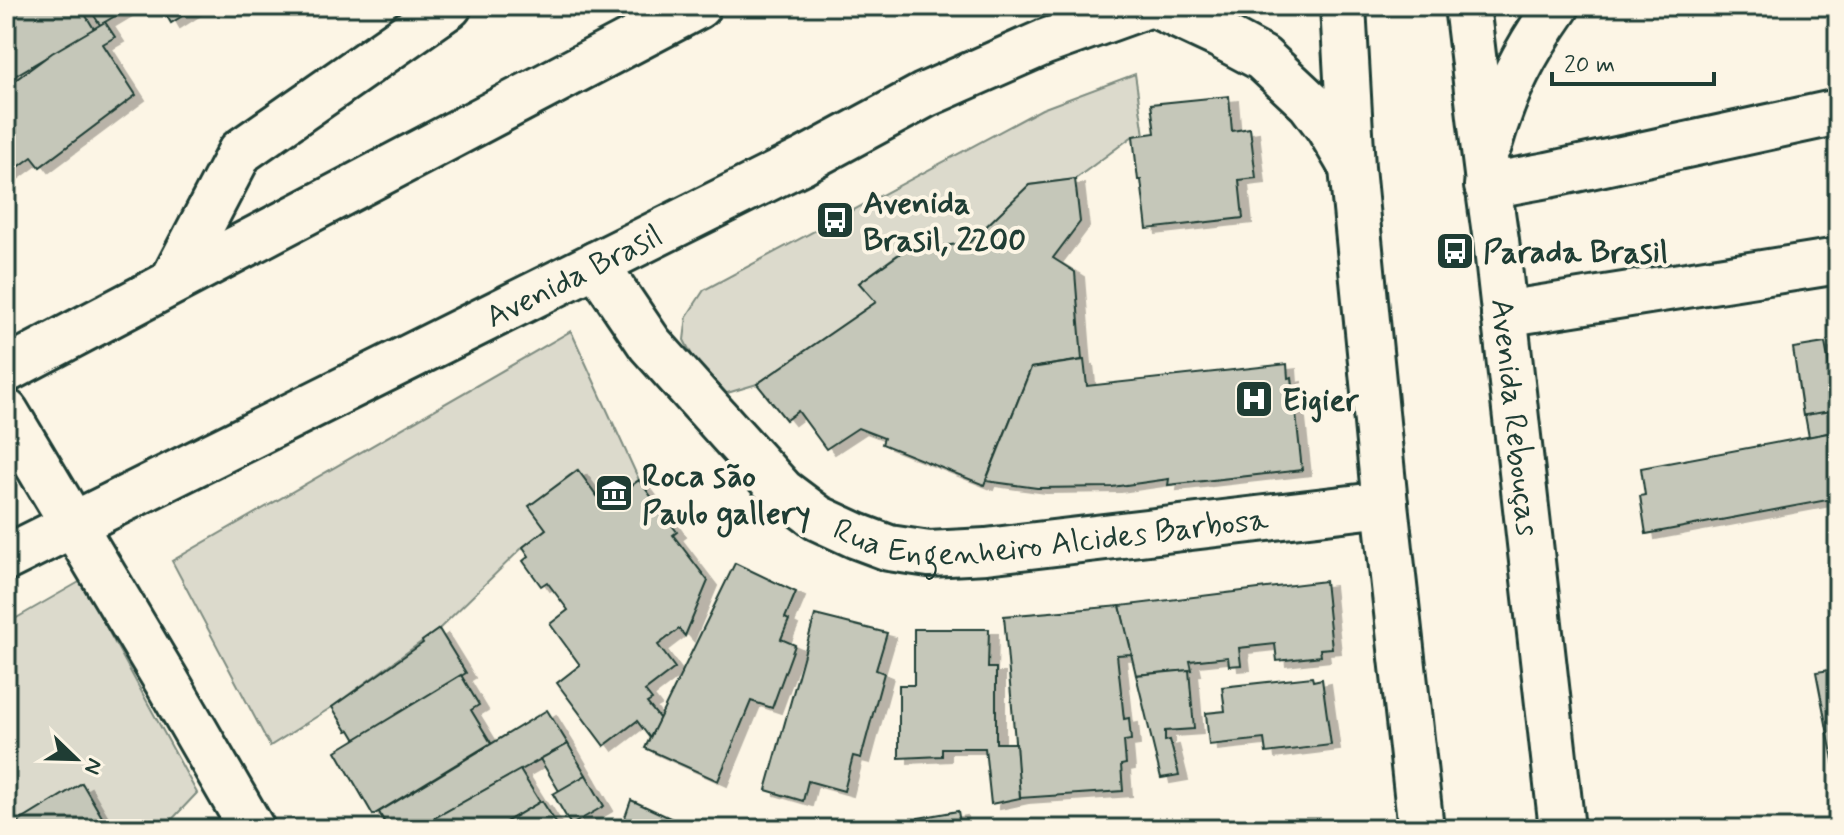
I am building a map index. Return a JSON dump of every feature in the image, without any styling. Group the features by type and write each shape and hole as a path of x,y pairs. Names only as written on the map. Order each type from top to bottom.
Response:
{"main road":[{"path":"172,282 240,152 449,6"},
{"path":"6,370 698,6"},
{"name":"Avenida Brasil","path":"6,558 803,161 925,95 1045,42 1145,6"},
{"path":"1157,6 1262,58 1310,103 1352,168"},
{"path":"1343,6 1352,168 1421,829"},
{"name":"Avenida Rebouças","path":"1467,6 1562,829"},
{"path":"1557,6 1536,36 1500,106 1486,170 1548,175 1838,112"},
{"path":"1504,314 1838,261"},
{"name":"Rua Engenheiro Alcides Barbosa","path":"596,264 650,344 782,491 818,518 889,548 929,554 986,551 1385,504"},
{"path":"6,412 252,829"}],"shaded area":[{"path":"1135,74 1144,135 1133,136 1075,179 1029,185 969,243 904,250 859,283 876,302 757,384 714,397 684,340 687,316 704,290 1042,109"},
{"path":"571,331 639,480 628,488 620,478 597,496 577,470 530,506 546,529 523,547 439,629 332,707 270,746 172,561"},
{"path":"81,581 197,793 163,829 6,829 6,624"}],"building":[{"path":"6,6 26,6 6,18"},
{"path":"26,6 80,6 94,29 6,81 6,18"},
{"path":"88,6 127,6 128,8 100,25"},
{"path":"161,6 198,6 171,23"},
{"path":"105,22 115,37 103,44 136,95 40,167 32,157 6,176 6,87 52,53"},
{"path":"1229,96 1232,131 1250,128 1256,178 1239,180 1243,218 1147,229 1133,136 1155,133 1151,104"},
{"path":"1075,179 1080,222 1053,258 1075,272 1082,360 1031,368 984,485 882,444 884,438 858,428 826,449 798,411 786,420 757,384 876,302 859,283 905,250 969,243 1029,185"},
{"path":"1825,343 1838,410 1803,416 1793,348"},
{"path":"1084,360 1087,386 1287,364 1288,378 1292,377 1302,470 1168,485 1169,479 1112,487 1037,488 986,481 1031,368"},
{"path":"1838,410 1838,458 1833,459 1828,433 1809,437 1805,415"},
{"path":"1828,433 1838,498 1646,534 1640,496 1645,495 1641,468"},
{"path":"578,470 597,496 621,478 628,488 639,480 677,532 673,535 708,581 685,636 679,629 658,645 675,668 645,691 652,700 647,703 660,719 650,738 637,721 604,746 557,683 580,665 550,624 568,610 547,582 541,586 523,561 529,556 523,547 546,529 529,506"},
{"path":"735,563 796,592 785,618 789,620 781,639 795,645 772,708 751,701 718,781 645,748"},
{"path":"1325,581 1332,648 1320,649 1321,656 1277,661 1275,644 1239,648 1241,665 1229,666 1228,657 1190,661 1192,670 1136,675 1120,606"},
{"path":"1120,606 1132,654 1117,655 1124,719 1129,718 1131,740 1124,741 1126,764 1121,765 1123,791 1020,798 1004,616"},
{"path":"815,615 887,633 876,670 884,673 861,758 853,756 844,791 808,781 803,801 766,790"},
{"path":"439,629 466,673 356,740 332,707"},
{"path":"914,629 989,629 988,668 996,668 996,743 1016,743 1020,798 991,804 985,748 942,748 942,756 899,758 899,685 914,685"},
{"path":"1838,669 1838,786 1816,672"},
{"path":"1189,670 1194,729 1165,731 1165,741 1170,740 1179,775 1161,778 1136,675"},
{"path":"461,675 479,705 471,710 491,743 373,815 336,751"},
{"path":"1312,677 1313,681 1322,679 1331,745 1266,753 1264,739 1209,745 1206,713 1225,711 1222,687"},
{"path":"547,710 568,744 415,829 388,829 379,812"},
{"path":"568,744 586,775 559,791 540,759"},
{"path":"520,770 540,802 494,829 415,829"},
{"path":"586,775 604,806 571,825 553,794"},
{"path":"82,783 109,829 7,829"},
{"path":"631,800 694,829 623,829"},
{"path":"540,802 560,829 494,829"},
{"path":"958,811 961,829 920,829 918,818"},
{"path":"729,825 781,826 781,829 727,829"}],"place":[{"name":"Avenida Brasil, 2200","path":"835,220"},
{"name":"Parada Brasil","path":"1455,251"},
{"name":"Eigier","path":"1254,399"},
{"name":"Roca são Paulo gallery","path":"614,493"}]}
